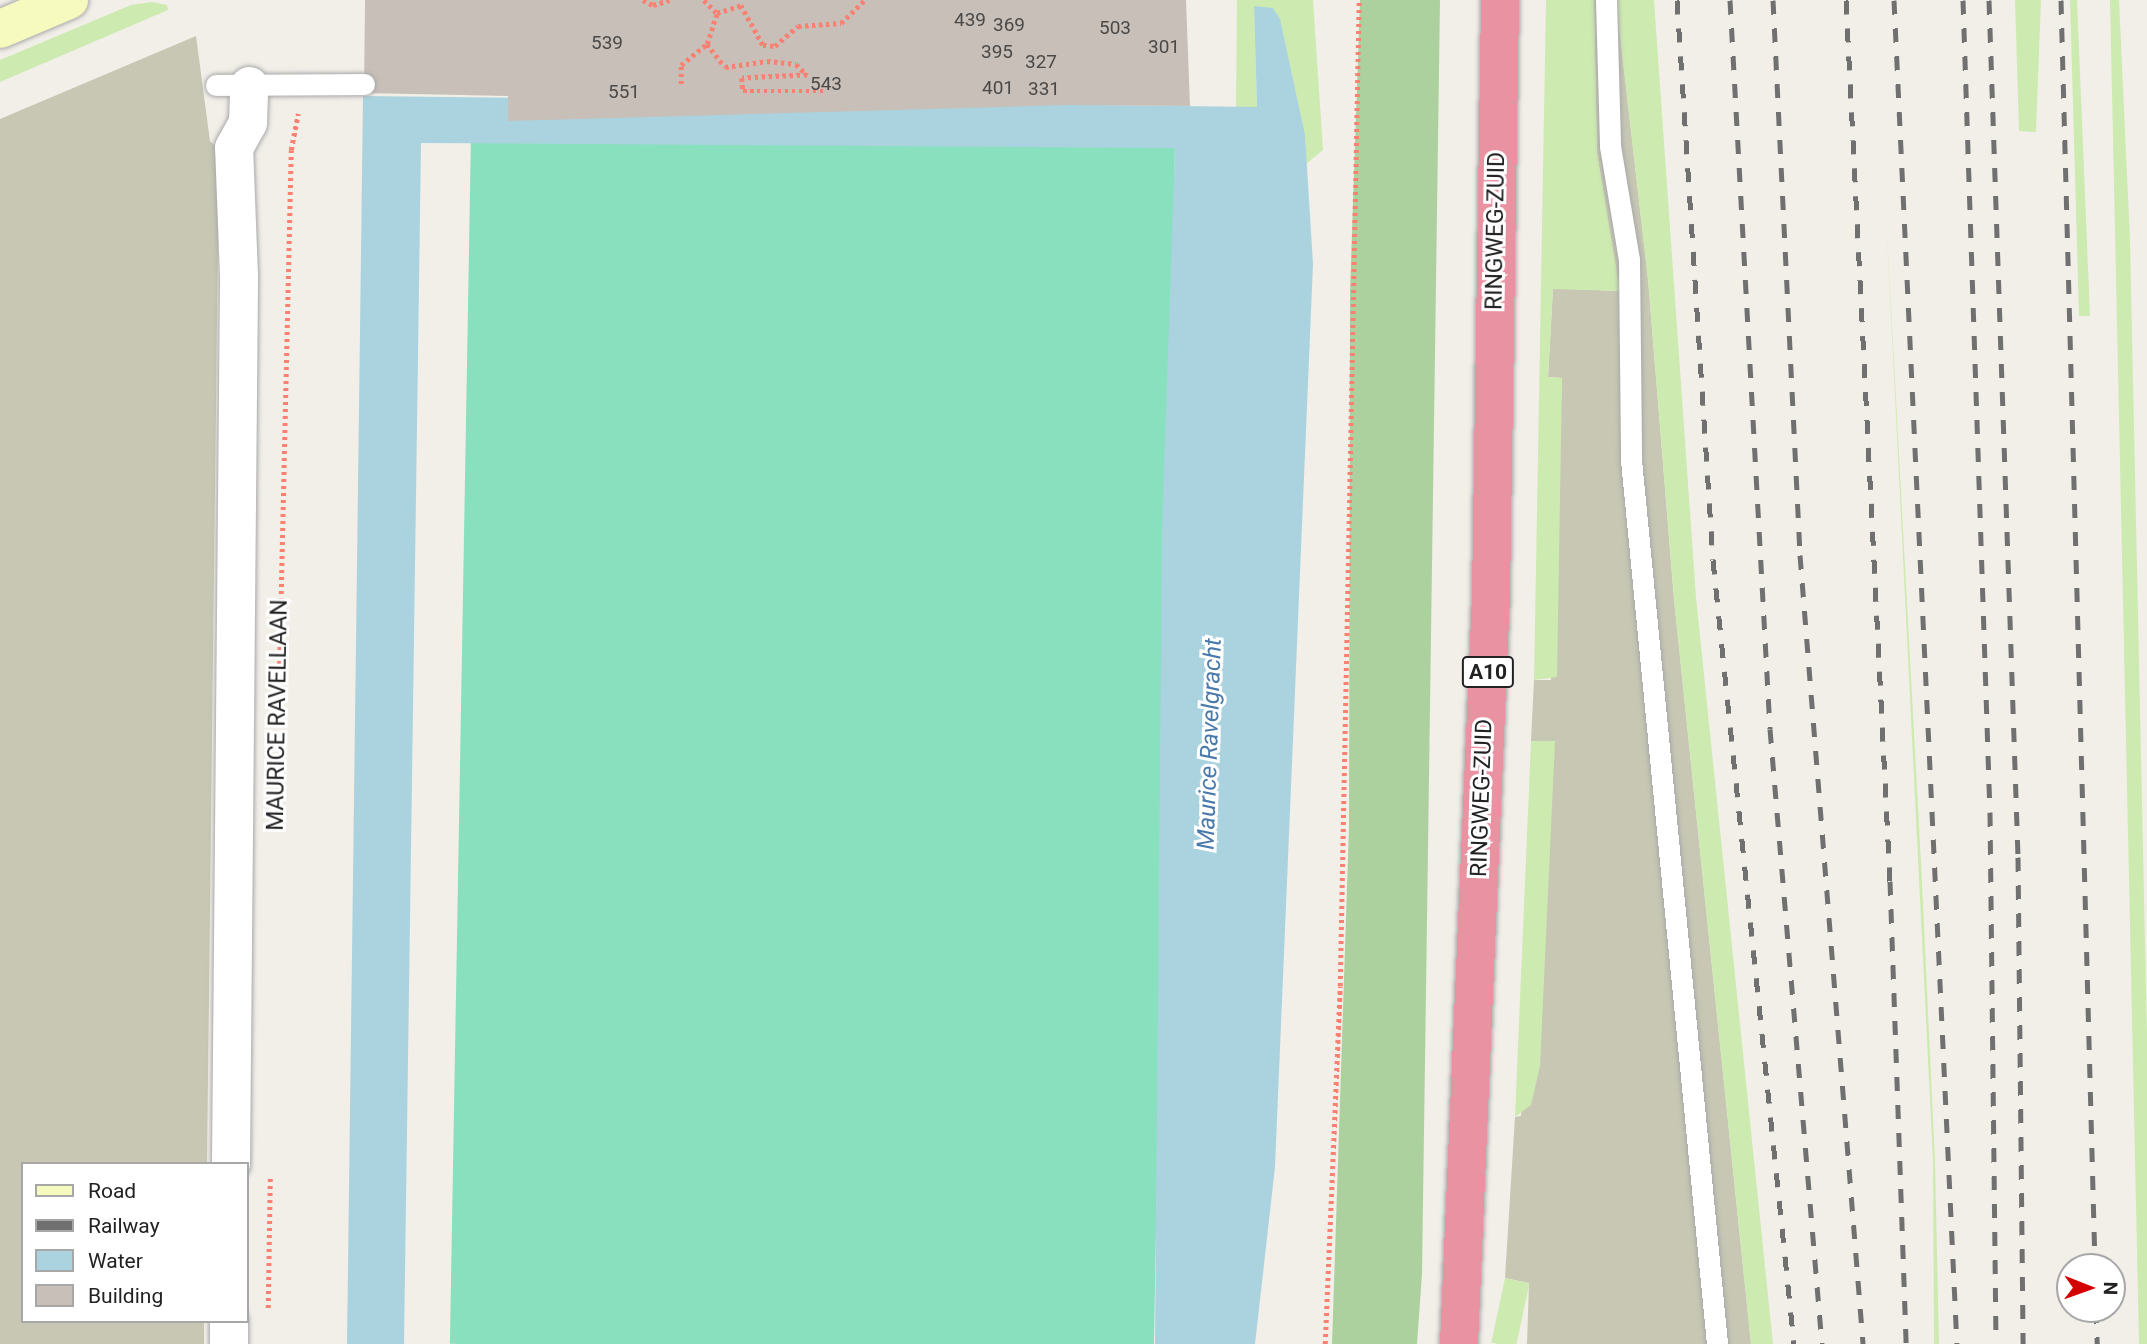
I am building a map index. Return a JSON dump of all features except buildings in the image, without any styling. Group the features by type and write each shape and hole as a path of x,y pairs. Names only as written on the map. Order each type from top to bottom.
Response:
{"highway":[{"name":"RINGWEG-ZUID","path":"1460,1344 1491,595 1500,0"}],"main road":[{"path":"0,29 69,0"}],"street":[{"name":"MAURICE RAVELLAAN","path":"231,1162 239,276 234,148 247,123 232,85"},
{"path":"229,1323 229,1344"}],"lane":[{"path":"1606,0 1610,146 1629,259 1631,460 1717,1344"},
{"path":"232,85 364,84"}],"path":[{"path":"643,0 653,5 669,0"},
{"path":"704,0 717,13"},
{"path":"717,13 741,5 763,45 775,46 798,26 841,23 865,0"},
{"path":"1325,1344 1340,972 1359,0"},
{"path":"681,85 681,65 707,44 717,13"},
{"path":"707,44 725,67 767,61 796,64 807,75 742,78 743,91 825,91"},
{"name":"MAURICE RAVELLAAN","path":"278,735 291,150 304,86"},
{"path":"268,1316 270,1164"}],"shaded area":[{"path":"1594,0 1616,0 1648,279 1674,599 1751,1344 1527,1344 1529,1283 1505,1278 1515,1117 1521,1116 1554,741 1531,741 1534,680 1551,680 1562,378 1548,377 1553,288 1619,291 1597,153"},
{"path":"196,36 210,141 219,149 207,1162 21,1162 21,1323 204,1323 204,1344 0,1344 0,119"}],"green space":[{"path":"1237,0 1313,0 1323,150 1306,164 1305,135 1254,7 1257,107 1236,107"},
{"path":"1360,0 1440,0 1422,1274 1417,1344 1332,1344 1349,826 1350,291"},
{"path":"1546,0 1594,0 1597,153 1620,291 1553,289 1548,377 1562,378 1557,677 1534,680"},
{"path":"1616,0 1654,0 1696,597 1773,1344 1751,1344 1674,599 1648,279"},
{"path":"2015,0 2041,0 2036,132 2019,131"},
{"path":"2070,0 2077,0 2090,316 2079,316"},
{"path":"2110,0 2119,0 2130,240 2147,1036 2147,1344 2139,1344"},
{"path":"152,2 167,5 168,10 0,82 0,60 131,5"},
{"path":"471,135 1175,147 1154,1344 450,1344"},
{"path":"1886,214 1921,862 1935,1161 1939,1344 1934,1344 1933,1161"},
{"path":"1531,741 1555,741 1540,1066 1531,1105 1515,1117"},
{"path":"1505,1278 1529,1283 1517,1344 1491,1343"}],"water":[{"name":"Maurice Ravelgracht","path":"1254,6 1273,8 1280,19 1305,135 1313,264 1275,1167 1255,1344 1155,1344 1162,529 1175,148 421,143 404,1344 347,1344 363,96 1257,107"}],"railway":[{"path":"1677,0 1713,560 1794,1344"},
{"path":"1730,0 1770,729 1822,1344"},
{"path":"1773,0 1800,555 1863,1344"},
{"path":"1846,0 1890,881 1906,1344"},
{"path":"1894,0 1957,1344"},
{"path":"1963,0 1990,812 1996,1344"},
{"path":"1989,0 2018,857 2023,1344"},
{"path":"2061,0 2095,1253"},
{"path":"2096,1323 2097,1344"}]}
